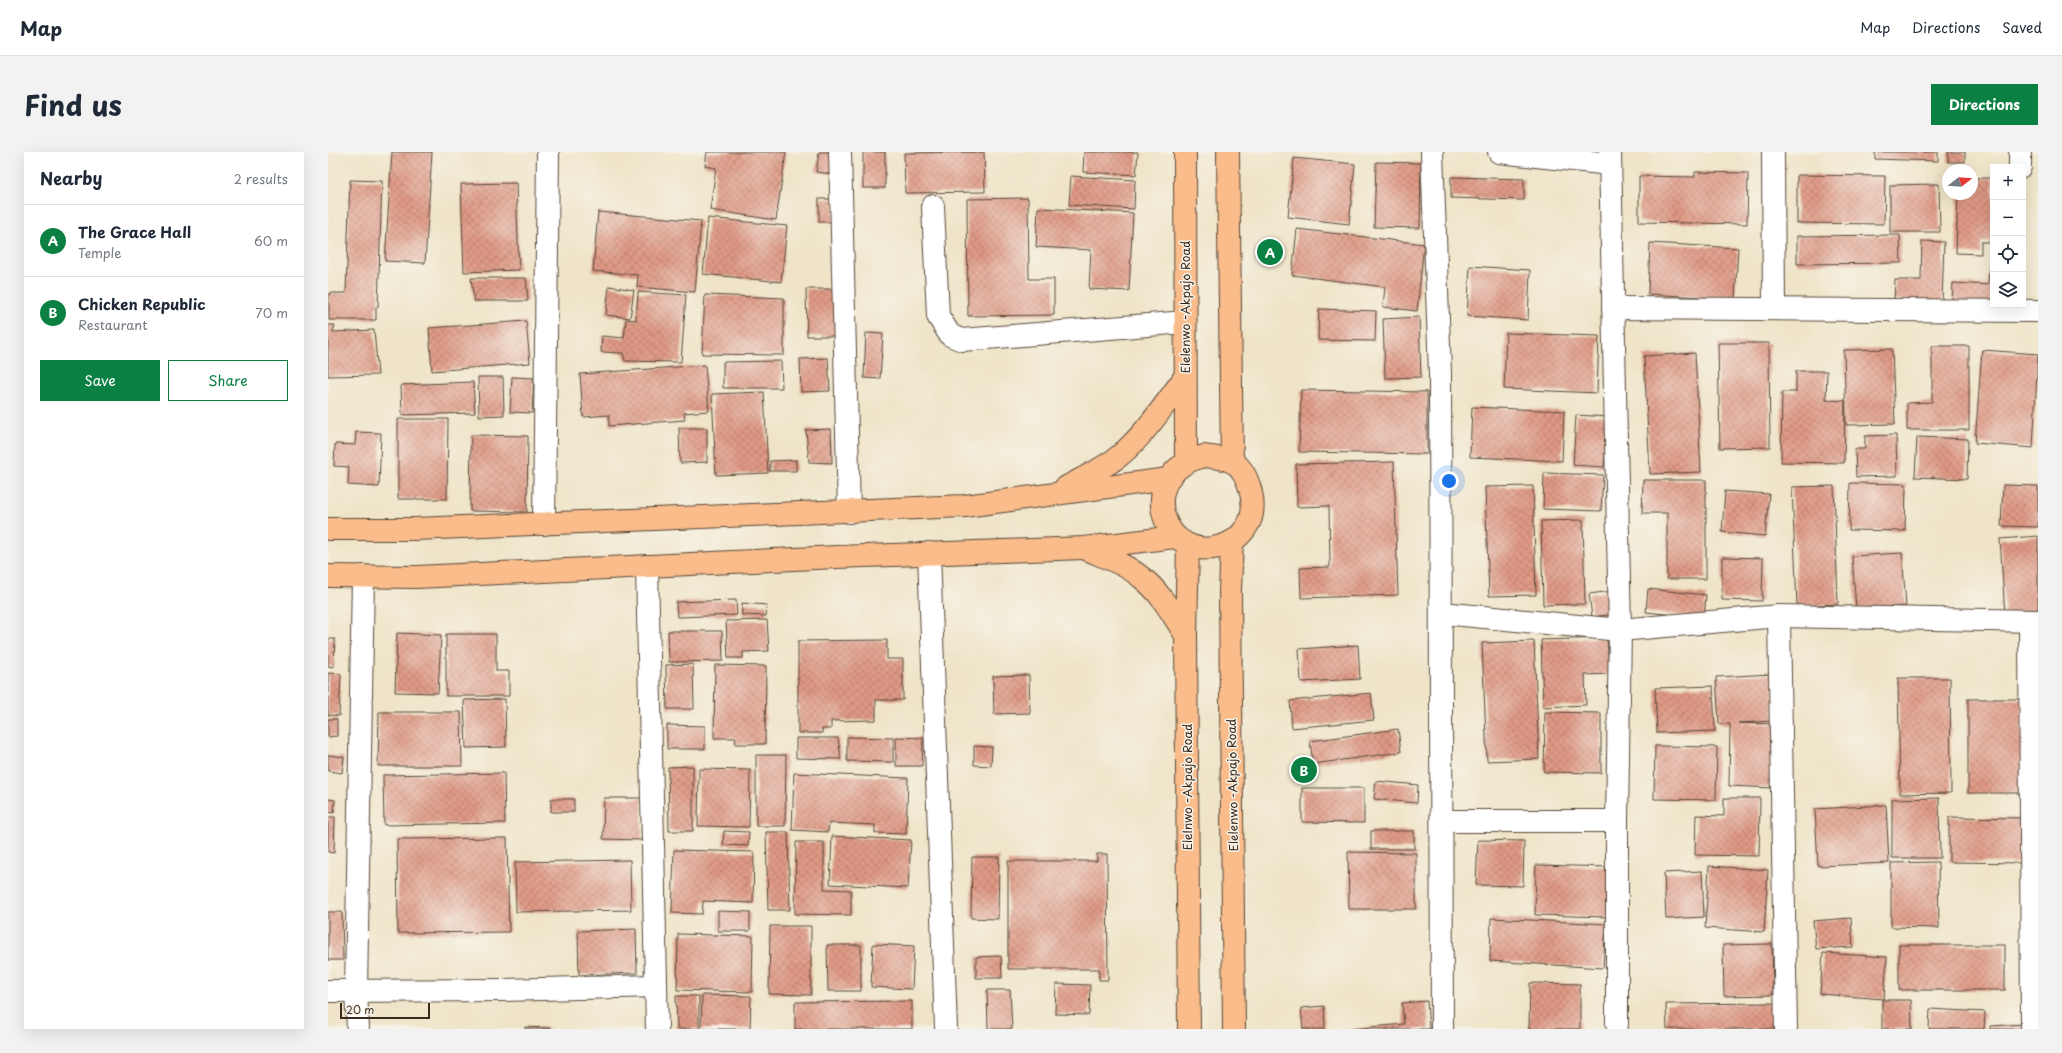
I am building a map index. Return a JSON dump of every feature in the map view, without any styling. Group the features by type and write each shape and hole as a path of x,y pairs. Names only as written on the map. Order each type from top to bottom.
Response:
{"main road":[{"name":"Elelenwo -Akpajo Road","path":"1185,152 1186,462"},
{"path":"1228,152 1232,462"},
{"path":"1057,493 1099,470 1135,441 1185,377"},
{"path":"328,576 417,577 1084,548 1182,541 1201,548 1217,548 1232,542 1243,532 1250,518 1253,503 1250,488 1243,474 1232,462 1204,456 1186,462 1177,468 1168,479 1163,493 1162,508 1166,522 1182,541"},
{"path":"328,529 415,529 965,506 1057,493 1125,486 1168,479"},
{"name":"Elelnwo -Akpajo Road","path":"1182,541 1186,634 1189,1029"},
{"name":"Elelenwo -Akpajo Road","path":"1232,542 1230,599 1234,1029"},
{"path":"1084,548 1129,568 1143,578 1156,591 1186,634"}],"street":[{"path":"544,524 548,152"},
{"path":"840,152 849,512"},
{"path":"1432,152 1440,374 1442,613 1442,1029"},
{"path":"1499,152 1610,158 1620,630 1617,821 1617,1024"},
{"path":"1773,152 1774,309"},
{"path":"2020,152 2020,164"},
{"path":"933,206 938,316 950,335 962,340 1185,322"},
{"path":"1613,308 2026,309"},
{"path":"929,554 946,1029"},
{"path":"647,566 657,1029"},
{"path":"358,1029 356,992 363,576"},
{"path":"1442,613 1620,630 1779,616 2034,621 2035,930 2032,1029"},
{"path":"1779,616 1786,1029"},
{"path":"1442,820 1617,821"},
{"path":"328,991 356,992 656,986"}],"building":[{"path":"392,152 432,152 425,263 385,261"},
{"path":"707,152 786,152 776,220 710,210 716,168 705,166"},
{"path":"819,152 834,152 832,174 816,172"},
{"path":"863,152 885,152 885,188 863,188"},
{"path":"984,152 985,192 905,193 904,153"},
{"path":"1084,152 1138,152 1136,175 1083,172"},
{"path":"1875,152 1938,152 1938,161 1875,159"},
{"path":"1948,152 1965,152 1965,162 1948,162"},
{"path":"1294,158 1355,164 1349,224 1288,217"},
{"path":"1376,162 1421,163 1420,228 1374,227"},
{"path":"1695,172 1748,173 1747,224 1639,222 1639,176 1695,177"},
{"path":"1797,175 1885,176 1884,224 1797,223"},
{"path":"1071,176 1135,180 1134,209 1069,205"},
{"path":"1451,177 1524,179 1524,200 1451,198"},
{"path":"1978,178 1990,178 1990,242 1981,242 1981,254 1956,253 1958,200 1978,200"},
{"path":"350,180 382,181 378,307 376,307 376,320 329,320 329,293 346,293"},
{"path":"516,183 519,270 464,272 461,184"},
{"path":"1939,184 1940,232 1890,232 1890,185"},
{"path":"1028,198 1029,279 1054,279 1054,315 968,316 967,199"},
{"path":"819,199 834,199 834,222 819,222"},
{"path":"1038,208 1133,213 1129,291 1089,289 1091,250 1036,247"},
{"path":"598,212 701,221 695,292 637,287 638,275 593,271"},
{"path":"708,218 787,226 781,282 703,274"},
{"path":"1297,229 1424,244 1417,311 1383,307 1385,287 1292,275"},
{"path":"1900,235 1901,263 1797,264 1797,236"},
{"path":"1922,241 1944,242 1942,302 1894,300 1895,280 1921,280"},
{"path":"1650,243 1738,248 1735,299 1648,294"},
{"path":"1470,266 1530,270 1528,320 1467,316"},
{"path":"1990,266 1990,305 1952,302 1953,283 1988,285"},
{"path":"471,278 526,278 528,301 474,301"},
{"path":"609,286 634,290 630,318 606,315"},
{"path":"806,289 836,289 836,336 807,336"},
{"path":"638,292 686,295 681,362 625,361 623,353 601,352 602,336 624,338 626,319 636,320"},
{"path":"705,295 784,298 784,355 702,354"},
{"path":"1319,309 1376,311 1375,341 1318,340"},
{"path":"1419,317 1421,377 1385,378 1383,319"},
{"path":"526,321 530,363 432,371 429,328"},
{"path":"328,325 335,325 333,332 374,330 378,375 328,376"},
{"path":"866,333 883,334 880,379 864,378"},
{"path":"1506,333 1599,336 1597,393 1504,389"},
{"path":"1718,343 1769,343 1770,447 1720,448"},
{"path":"1932,346 1969,346 1969,430 1907,430 1907,403 1932,402"},
{"path":"1892,349 1895,424 1846,425 1844,350"},
{"path":"1982,350 2038,354 2033,448 1975,443"},
{"path":"1695,353 1701,472 1650,474 1644,356"},
{"path":"828,358 830,391 801,392 800,359"},
{"path":"781,361 782,388 723,388 723,362"},
{"path":"705,365 709,411 684,413 685,420 609,426 609,415 583,417 580,374"},
{"path":"1796,371 1827,371 1826,400 1845,401 1844,463 1781,462 1782,392 1796,392"},
{"path":"478,377 503,377 504,415 479,416"},
{"path":"512,377 534,378 532,413 510,412"},
{"path":"473,382 475,413 402,415 401,385"},
{"path":"1301,390 1427,392 1427,454 1299,452"},
{"path":"764,392 768,473 716,475 712,394"},
{"path":"1472,407 1564,411 1562,461 1470,457"},
{"path":"1576,415 1608,417 1604,467 1573,465"},
{"path":"398,419 448,419 447,499 398,499"},
{"path":"679,428 707,428 707,462 680,463"},
{"path":"831,429 832,463 809,462 806,430"},
{"path":"356,432 381,433 379,487 348,485 349,467 334,466 335,444 355,445"},
{"path":"471,435 528,436 527,512 470,511"},
{"path":"1896,435 1897,476 1856,477 1855,449 1865,449 1865,436"},
{"path":"1917,437 1968,439 1967,479 1915,477"},
{"path":"796,460 796,471 770,471 770,461"},
{"path":"1394,462 1398,595 1301,598 1300,568 1330,567 1329,506 1297,507 1296,464"},
{"path":"1544,473 1603,475 1601,511 1543,509"},
{"path":"1643,480 1706,480 1706,579 1667,579 1667,513 1642,513"},
{"path":"1850,483 1906,484 1905,531 1849,530"},
{"path":"2003,485 2038,486 2038,527 2001,526"},
{"path":"1533,486 1536,595 1489,596 1485,487"},
{"path":"1834,486 1838,604 1797,606 1792,487"},
{"path":"1725,491 1769,494 1765,536 1722,532"},
{"path":"1583,520 1585,604 1543,605 1541,521"},
{"path":"2038,536 2038,613 2005,615 2000,539"},
{"path":"1902,553 1906,606 1856,609 1852,556"},
{"path":"1722,557 1763,558 1762,601 1722,600"},
{"path":"1648,589 1706,595 1704,618 1646,612"},
{"path":"1612,591 1615,614 1592,617 1589,594"},
{"path":"736,600 737,615 677,617 676,602"},
{"path":"742,603 767,605 766,616 742,615"},
{"path":"767,620 769,651 743,652 743,658 728,658 726,621"},
{"path":"668,631 722,631 723,661 669,662"},
{"path":"397,633 441,635 438,693 395,692"},
{"path":"446,634 496,634 496,671 509,671 509,696 446,696"},
{"path":"1607,638 1609,674 1585,675 1586,705 1543,707 1541,640"},
{"path":"328,639 335,639 334,667 328,666"},
{"path":"887,640 887,659 903,659 903,700 876,700 876,720 831,721 831,729 822,729 822,733 798,733 798,641"},
{"path":"1534,641 1539,759 1487,761 1482,643"},
{"path":"1358,645 1360,679 1301,682 1299,649"},
{"path":"693,664 694,709 667,709 666,665"},
{"path":"715,665 766,666 765,744 735,744 736,738 714,738"},
{"path":"328,673 341,674 339,716 328,715"},
{"path":"1772,674 1775,721 1738,723 1775,724 1774,788 1729,786 1730,724 1719,724 1716,677"},
{"path":"1029,675 1030,713 994,714 993,676"},
{"path":"1898,678 1950,678 1951,793 1900,794"},
{"path":"1713,686 1715,731 1657,733 1655,688"},
{"path":"1371,693 1374,720 1292,728 1290,701"},
{"path":"505,699 506,747 466,748 464,700"},
{"path":"1968,699 2022,699 2022,793 1968,793"},
{"path":"379,712 461,712 462,766 378,766"},
{"path":"1545,712 1601,713 1601,773 1544,772"},
{"path":"328,719 337,719 337,736 328,737"},
{"path":"667,725 705,726 705,749 667,749"},
{"path":"1398,729 1401,752 1313,764 1310,741"},
{"path":"847,737 893,738 893,762 847,761"},
{"path":"896,737 923,738 922,766 896,766"},
{"path":"796,738 838,738 841,759 796,758"},
{"path":"974,746 992,747 991,766 974,765"},
{"path":"1655,746 1717,747 1716,800 1654,799"},
{"path":"328,755 344,757 342,773 328,771"},
{"path":"756,755 786,755 785,826 756,826"},
{"path":"693,766 693,831 669,831 668,767"},
{"path":"699,769 750,770 749,827 698,826"},
{"path":"504,773 505,823 384,825 383,775"},
{"path":"794,773 908,778 906,834 875,833 875,825 829,823 828,832 792,830"},
{"path":"1376,781 1418,785 1417,803 1374,799"},
{"path":"1302,788 1364,788 1364,823 1302,822"},
{"path":"604,798 642,798 642,840 603,839"},
{"path":"1724,798 1760,798 1759,856 1695,855 1696,815 1724,816"},
{"path":"1939,798 1940,858 1892,858 1892,799"},
{"path":"328,799 335,800 334,813 328,812"},
{"path":"551,799 574,799 574,812 551,812"},
{"path":"1886,805 1889,863 1818,866 1815,809"},
{"path":"328,817 335,817 334,853 328,852"},
{"path":"1949,817 2024,818 2024,863 1949,862"},
{"path":"724,831 749,832 748,846 723,845"},
{"path":"1371,831 1414,831 1414,849 1371,849"},
{"path":"766,832 788,832 790,910 768,910"},
{"path":"832,836 911,840 908,888 830,884"},
{"path":"507,838 509,932 398,933 397,839"},
{"path":"1478,840 1524,841 1523,886 1476,885"},
{"path":"796,842 824,842 824,889 851,890 851,915 795,914"},
{"path":"674,850 754,852 753,903 703,901 702,914 672,913"},
{"path":"1348,852 1416,853 1416,909 1349,909"},
{"path":"1097,854 1107,854 1108,980 1099,980 1099,969 1008,969 1008,861 1097,861"},
{"path":"972,857 999,857 998,919 971,918"},
{"path":"630,860 631,910 516,912 515,862"},
{"path":"1938,862 1939,928 1891,927 1891,863"},
{"path":"1536,865 1610,867 1609,917 1535,915"},
{"path":"1709,866 1768,870 1764,932 1705,928"},
{"path":"1702,871 1704,917 1666,919 1664,873"},
{"path":"718,911 750,912 750,931 718,931"},
{"path":"328,912 342,912 343,960 328,960"},
{"path":"1491,918 1606,924 1603,968 1490,961"},
{"path":"1851,918 1853,947 1816,949 1813,921"},
{"path":"770,926 811,926 811,995 769,994"},
{"path":"636,929 637,973 579,975 578,931"},
{"path":"678,934 753,936 752,992 677,990"},
{"path":"873,944 914,946 912,989 871,987"},
{"path":"1772,944 1773,995 1724,996 1723,945"},
{"path":"827,945 861,945 861,991 828,991"},
{"path":"1899,945 2005,945 2005,990 1899,990"},
{"path":"1823,953 1887,957 1884,999 1820,994"},
{"path":"1001,956 1002,978 976,978 976,957"},
{"path":"1530,983 1580,984 1580,1029 1529,1029"},
{"path":"1056,984 1090,985 1089,1015 1055,1014"},
{"path":"987,990 1010,990 1012,1029 988,1029"},
{"path":"702,995 751,996 750,1029 701,1029"},
{"path":"676,996 699,996 699,1029 677,1029"},
{"path":"1882,1000 1911,1000 1912,1029 1882,1029"},
{"path":"912,1001 912,1029 795,1029 795,1002"},
{"path":"1427,1001 1429,1029 1350,1029 1404,1024 1402,1003"},
{"path":"1775,1003 1775,1029 1667,1029 1666,1004"},
{"path":"1324,1006 1325,1029 1303,1029 1301,1008"},
{"path":"1930,1009 1985,1012 1984,1029 1929,1029"},
{"path":"2025,1024 2026,1029 1990,1029 1990,1026"},
{"path":"525,1027 551,1028 551,1029 525,1029"}],"place":[{"name":"The Grace Hall","path":"1270,252"},
{"name":"Chicken Republic","path":"1304,770"}]}
